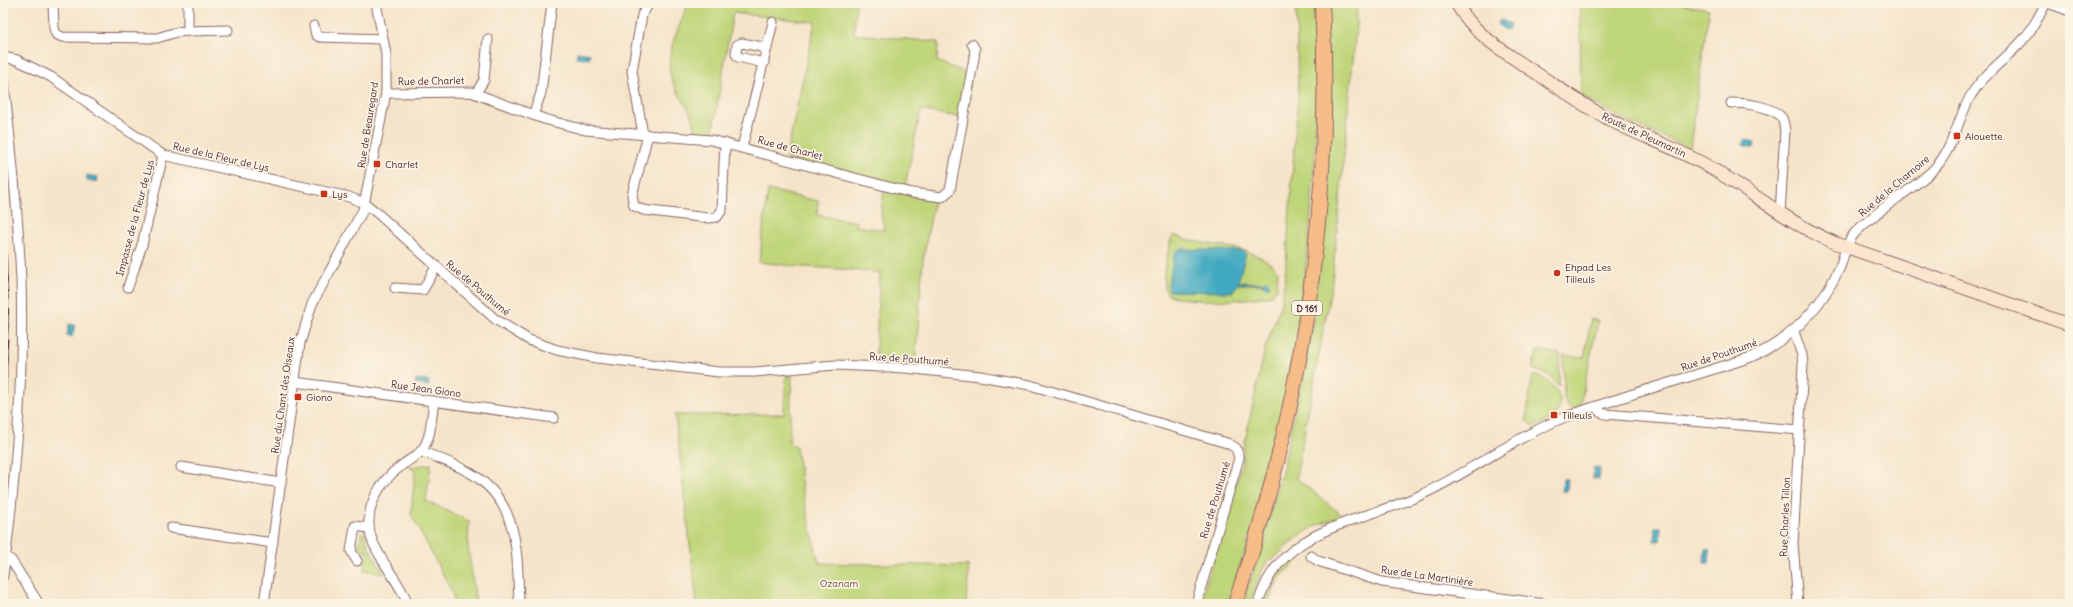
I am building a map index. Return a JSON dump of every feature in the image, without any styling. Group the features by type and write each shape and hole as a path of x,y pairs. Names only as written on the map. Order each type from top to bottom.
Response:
{"main road":[{"name":"D 161","path":"1235,604 1260,529 1273,478 1292,396 1307,312 1318,216 1321,167 1324,84 1322,3"},
{"name":"Route de Pleumartin","path":"1456,3 1476,31 1506,54 1603,116 1711,168 1780,214 1813,233 1847,247 2070,325"}],"street":[{"path":"53,3 54,28 56,34 62,37 157,38 177,32 228,30"},
{"path":"188,3 188,31"},
{"name":"Rue de Beauregard","path":"364,203 386,93 387,59 376,3"},
{"path":"533,115 540,93 552,3"},
{"path":"649,3 643,12 632,71 645,135 632,195 634,206 643,210 708,218 717,216 722,210 723,155 725,143"},
{"path":"2047,3 2070,11"},
{"name":"Rue de la Charnoire","path":"1847,247 1853,236 1869,219 1932,171 1945,154 1971,95 1992,70 2031,30 2047,3"},
{"path":"742,147 773,22"},
{"path":"314,26 316,35 320,37 383,39"},
{"name":"Rue de Charlet","path":"476,93 484,80 488,39"},
{"path":"764,63 738,56 736,54 737,45 740,42 767,48"},
{"name":"Rue de Charlet","path":"386,93 462,91 476,93 533,115 591,131 697,138 725,143 912,193 934,197 945,196 950,190 974,58 975,49 972,44"},
{"name":"Rue de la Fleur de Lys","path":"3,57 17,60 51,77 163,155 349,196 364,203"},
{"path":"3,75 16,200 21,321 19,416 3,576"},
{"path":"1731,103 1741,103 1769,110 1777,114 1783,120 1785,130 1780,214"},
{"name":"Impasse de la Fleur de Lys","path":"128,287 142,245 163,155"},
{"name":"Rue de Pouthumé","path":"364,203 500,322 529,340 568,353 597,358 719,372 755,372 835,365 905,368 980,376 1030,385 1227,443 1236,448 1239,458 1196,604"},
{"name":"Rue du Chant des Oiseaux","path":"264,604 274,542 300,343 307,315 359,220 364,203"},
{"name":"Rue de Pouthumé","path":"1258,604 1268,581 1282,560 1298,545 1314,535 1331,527 1415,498 1541,428 1596,407 1751,357 1775,346 1794,332 1810,316 1824,296 1840,268 1847,247"},
{"name":"Rue de Pouthumé","path":"395,288 423,290 436,267"},
{"name":"Rue Charles Tillon","path":"1794,332 1802,355 1803,365 1793,544 1798,604"},
{"name":"Rue Jean Giono","path":"295,382 554,418"},
{"path":"408,604 374,544 369,528 371,507 380,486 389,475 421,451 429,434 434,401"},
{"path":"1596,407 1600,412 1605,414 1800,430"},
{"path":"421,451 464,469 477,477 487,485 504,506 514,532 517,545 519,604"},
{"path":"181,467 282,483"},
{"path":"357,561 351,551 355,526 369,528"},
{"path":"171,528 274,542"},
{"name":"Rue de La Martinière","path":"1312,556 1318,561 1382,582 1545,604"},
{"path":"6,558 11,560 38,604"}],"green space":[{"path":"688,3 856,3 854,34 938,42 937,61 971,75 963,118 921,110 904,191 786,158 815,22 733,13 712,135 696,134 691,114 675,87 669,65 672,44"},
{"path":"1296,3 1315,3 1317,64 1313,185 1301,306 1292,365 1266,484 1228,604 1200,604 1243,459 1244,445 1266,345 1281,304 1285,278 1298,94"},
{"path":"1328,3 1357,3 1356,28 1332,283 1296,478 1343,516 1312,528 1288,545 1272,561 1269,559 1260,574 1250,604 1242,604 1254,570 1282,472 1307,355 1315,304"},
{"path":"1580,3 1674,3 1709,9 1690,148 1630,123 1581,96"},
{"path":"768,190 818,201 817,215 857,222 856,226 884,230 881,212 884,190 934,200 923,260 915,365 875,363 880,273 759,262"},
{"path":"1174,235 1187,240 1229,247 1255,254 1267,261 1278,271 1277,289 1272,295 1234,300 1189,299 1167,294 1164,273 1171,239"},
{"path":"1591,319 1598,321 1580,405 1578,408 1573,409 1567,405 1564,398 1563,355 1584,358"},
{"path":"1537,350 1560,354 1559,386 1549,376 1533,369 1533,360 1535,360"},
{"name":"Ozanam","path":"786,375 792,375 789,444 796,446 803,495 819,563 969,566 966,604 697,604 675,415 784,414"},
{"path":"1534,375 1542,378 1555,389 1559,395 1560,402 1559,409 1554,416 1536,426 1532,426 1526,420 1532,377"},
{"path":"431,464 426,501 469,521 468,546 476,604 454,604 452,592 411,514 415,471 409,467"},
{"path":"361,533 365,533 368,546 384,574 364,570 367,550 359,549"},
{"path":"1304,547 1305,552 1278,580 1268,604 1263,604 1277,575"}],"water":[{"path":"1502,20 1510,24 1509,29 1506,30 1498,25 1498,22"},
{"path":"577,52 590,54 589,59 576,58"},
{"path":"1744,139 1755,142 1754,148 1743,145"},
{"path":"87,175 98,177 97,182 86,180"},
{"path":"1180,249 1243,251 1246,254 1238,282 1262,283 1266,281 1270,284 1268,288 1262,284 1238,284 1232,292 1169,291 1168,284 1175,252"},
{"path":"69,324 75,325 72,337 67,335"},
{"path":"416,379 429,381 428,386 415,384"},
{"path":"1594,467 1600,468 1599,480 1593,479"},
{"path":"1563,479 1568,479 1567,491 1562,491"},
{"path":"1655,527 1661,527 1660,541 1654,541"},
{"path":"1705,549 1710,550 1709,563 1704,563"}],"railway":[{"path":"3,203 7,312 3,449"}],"place":[{"name":"Alouette","path":"1957,136"},
{"name":"Charlet","path":"377,164"},
{"name":"Lys","path":"324,194"},
{"name":"Ehpad Les Tilleuls","path":"1557,273"},
{"name":"Giono","path":"298,397"},
{"name":"Tilleuls","path":"1554,415"}]}
